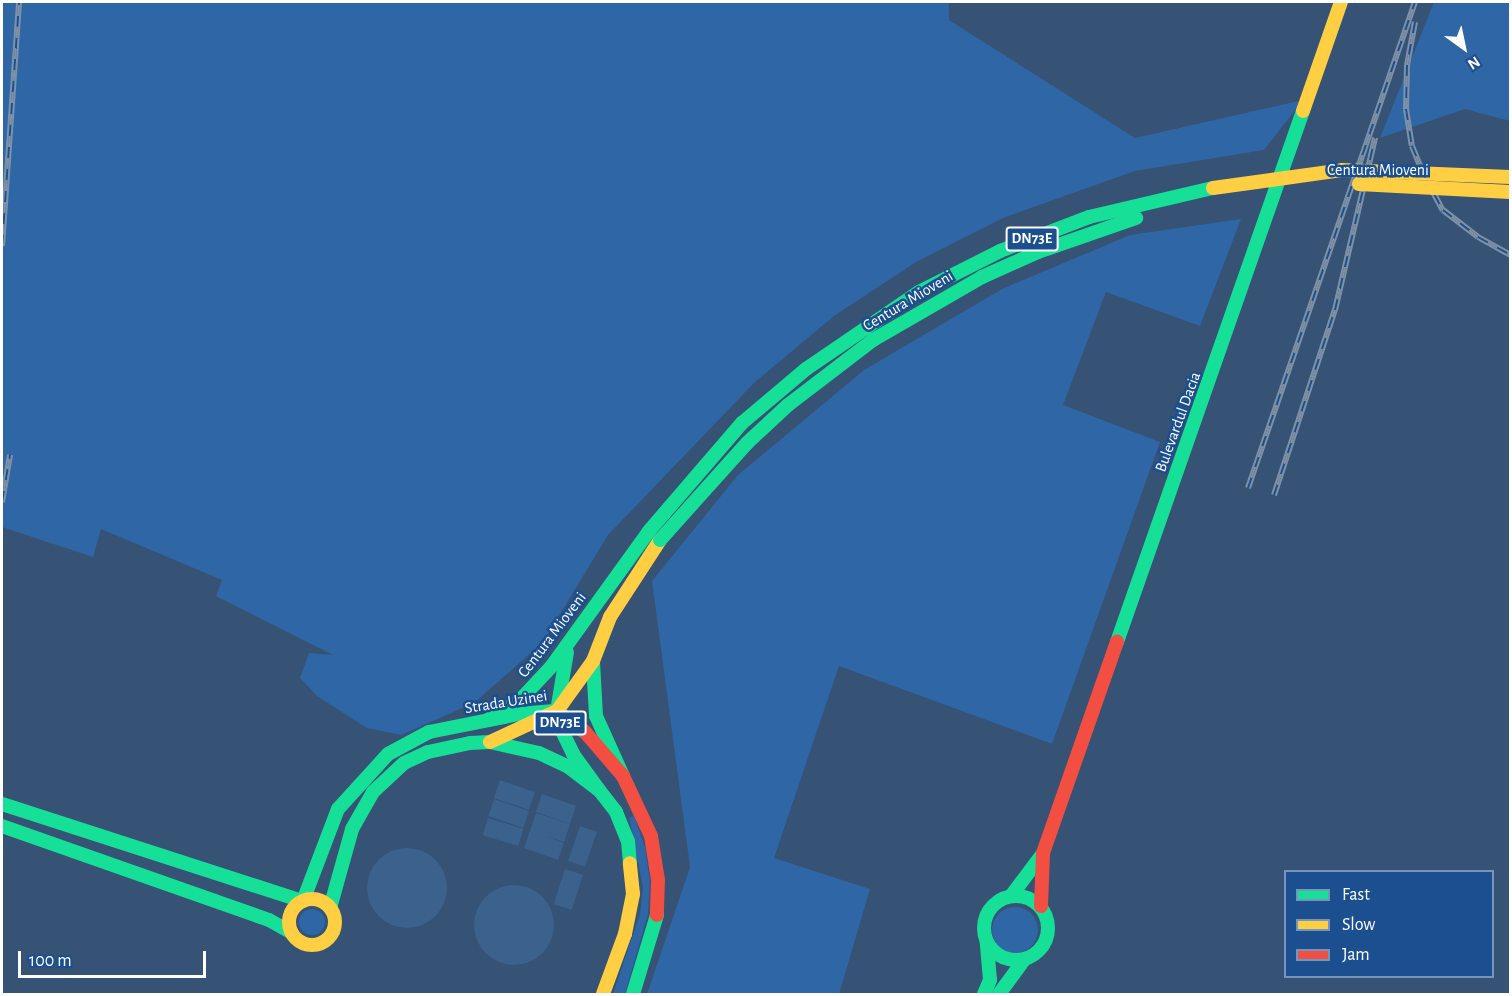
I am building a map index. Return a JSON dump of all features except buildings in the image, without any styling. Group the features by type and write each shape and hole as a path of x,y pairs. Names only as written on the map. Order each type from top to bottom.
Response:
{"main road":[{"name":"Bulevardul Dacia","path":"1043,852 1341,2"},
{"name":"Centura Mioveni","path":"488,720 537,685 649,531 742,423 806,369 919,292 1000,252 1110,210 1237,182 1342,170 1510,177"},
{"name":"Centura Mioveni","path":"490,742 538,723 557,711 593,661 610,617 660,540 747,444 839,364 932,303 1038,252 1132,219 1249,193 1375,184 1510,192"},
{"name":"DN73E","path":"568,645 557,711 573,754 599,790"},
{"name":"DN73E","path":"593,661 596,716 622,776"},
{"name":"Strada Uzinei","path":"303,902 338,809 378,763 429,732 488,720 557,711 581,727 622,776 646,822 658,880 657,917 633,994"},
{"path":"2,826 269,920 292,933 303,944 325,942 335,923 330,908 337,872 352,829 382,783 404,763 428,752 490,742 550,758 599,790 622,825 633,878 625,934 603,994"},
{"path":"2,804 303,902 318,900 330,908"},
{"path":"1011,896 1043,852"},
{"path":"999,994 1024,960 1036,954 1048,935 1049,924 1041,906 1043,852"},
{"path":"984,994 990,980 986,915 996,902 1011,896 1032,899 1041,906"},
{"path":"292,933 289,919 303,902"},
{"path":"987,942 1002,957 1024,960"}],"shaded area":[{"path":"2,2 949,2 949,20 1135,138 1303,100 1264,150 1135,171 1003,218 916,262 834,316 755,382 608,535 543,642 474,703 401,735 367,728 317,696 300,678 309,653 333,655 216,596 222,580 101,529 93,557 2,527"},
{"path":"1434,2 1510,2 1510,121 1465,109 1380,138"},
{"path":"1241,219 1200,326 1106,292 1063,405 1160,442 1052,744 839,666 774,858 870,889 839,994 647,994 690,867 652,581 738,475 864,370 1002,289 1130,235"},
{"path":"500,780 535,792 529,810 494,798"},
{"path":"542,794 576,806 570,824 536,812"},
{"path":"494,799 529,811 523,828 488,816"},
{"path":"536,813 570,824 564,842 546,836 564,843 558,860 524,848"},
{"path":"634,816 645,847 650,881 648,914 625,994 613,994 640,914 643,887 629,818"},
{"path":"488,818 523,829 518,846 483,835"},
{"path":"580,826 597,832 585,867 568,861"},
{"path":"399,848 415,848 436,859 447,880 447,896 436,917 415,928 399,928 385,922 373,910 367,896 367,880 373,866 385,854"},
{"path":"565,869 583,875 572,910 554,904"},
{"path":"506,885 522,885 543,896 554,917 554,933 543,954 522,965 506,965 492,959 480,947 474,933 474,917 480,903 492,891"},
{"path":"1020,907 1032,913 1037,921 1037,939 1032,947 1024,952 1010,953 998,947 993,939 992,925 998,913 1006,908"},
{"path":"312,909 321,913 325,922 321,931 312,935 303,931 299,922 303,913"}],"railway":[{"path":"2,246 19,2"},
{"path":"1248,488 1415,2"},
{"path":"1415,22 1407,65 1406,109 1412,146 1424,175 1443,210 1478,237 1510,255"},
{"path":"1274,495 1335,310 1375,138"},
{"path":"2,502 10,455"}],"traffic: fast":[{"path":"1117,642 1303,111"},
{"path":"649,531 742,423 806,369 919,292 1000,251 1089,217 1213,188"},
{"path":"660,540 747,443 788,405 873,340 982,277 1038,252 1136,218"},
{"path":"488,720 522,698 551,667 649,531"},
{"path":"567,652 557,711 561,729 573,754 599,790"},
{"path":"593,662 596,716 623,776"},
{"path":"2,804 303,901 338,809 388,754 429,732 519,714 557,711 585,732"},
{"path":"330,908 352,829 373,792 404,763 428,752 470,743 490,742 539,753 567,766 599,790 616,812 628,841 630,863"},
{"path":"2,826 269,920 292,933"},
{"path":"1011,896 1041,856"},
{"path":"1010,896 1022,896 1039,905 1046,916 1048,928 1046,940 1039,951 1022,960 1010,960 998,955 989,946 984,934 984,922 989,910 998,901 1010,896"},
{"path":"633,994 657,915"},
{"path":"984,994 990,980 987,942"},
{"path":"999,994 1024,960"}],"traffic: slow":[{"path":"1303,111 1341,2"},
{"path":"1213,188 1342,170 1510,177"},
{"path":"1359,184 1510,192"},
{"path":"490,742 557,711 593,661 610,617 660,540"},
{"path":"603,994 625,934 633,894 630,863"},
{"path":"312,899 328,906 335,922 328,938 312,945 296,938 289,922 296,906 312,899"}],"traffic: jam":[{"path":"1041,906 1043,853 1117,642"},
{"path":"585,732 623,776 651,836 658,880 657,915"}]}
